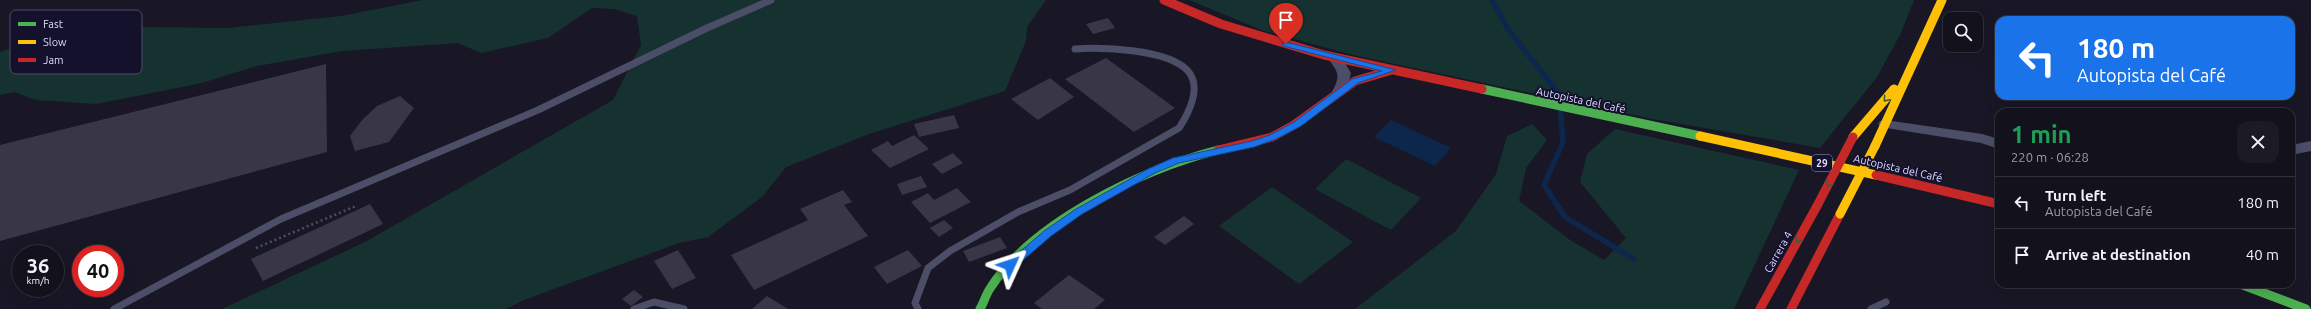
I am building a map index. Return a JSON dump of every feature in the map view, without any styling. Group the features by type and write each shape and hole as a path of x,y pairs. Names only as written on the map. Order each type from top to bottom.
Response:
{"main road":[{"name":"Autopista del Café","path":"1164,0 1227,26 1333,57 1645,126 1878,175 1995,203"},
{"path":"1791,309 1875,146 1942,0"},
{"name":"Carrera 4","path":"1760,309 1853,137 1911,69"},
{"path":"980,309 990,288 1000,275 1047,234 1079,212 1152,171 1177,160 1254,144 1273,137 1297,124 1355,81 1392,70"},
{"path":"2251,288 2306,309"}],"street":[{"path":"1333,57 1341,64 1344,70 1345,77 1339,92"},
{"path":"1885,124 1982,139 1995,143"},
{"path":"2295,149 2311,146"}],"lane":[{"path":"114,309 281,219 538,110 707,28 771,0"},
{"path":"918,309 915,302 928,268 950,251 1018,212 1070,190 1179,128 1186,118 1192,103 1193,82 1188,71 1176,62 1117,49 1087,47 1075,49"},
{"path":"634,309 654,302 684,309"},
{"path":"1871,309 1886,302"}],"path":[{"path":"254,249 356,206"}],"green space":[{"path":"423,0 1046,0 1027,27 1026,41 1005,91 869,134 786,167 762,197 708,237 679,243 524,300 506,309 222,309 365,242 613,100 641,45 637,16 614,9 592,8 548,38 481,53 458,43 342,51 257,66 202,83 96,104 36,100 14,92 0,95 0,52 10,49 10,74 142,74 142,27 228,28 341,16"},
{"path":"1189,0 1914,0 1900,35 1877,77 1820,148 1653,119 1353,55 1264,31"},
{"path":"1532,124 1547,140 1526,168 1519,201 1570,240 1604,260 1626,238 1580,182 1587,154 1615,129 1799,170 1734,309 1355,309 1456,231 1496,174 1507,136"},
{"path":"1346,159 1421,198 1391,230 1315,189"},
{"path":"1272,187 1353,242 1299,284 1219,226"}],"water":[{"path":"1391,120 1451,148 1435,166 1374,137"}],"building":[{"path":"1108,18 1115,28 1093,34 1086,24"},
{"path":"1106,58 1175,108 1134,132 1065,79"},
{"path":"326,64 327,152 0,241 0,145"},
{"path":"1050,78 1074,97 1038,120 1011,99"},
{"path":"400,96 414,108 389,142 355,151 350,136 362,120 377,106"},
{"path":"954,115 959,128 919,137 914,124"},
{"path":"914,135 929,149 890,168 871,150 888,141 892,146"},
{"path":"953,153 963,163 942,174 932,164"},
{"path":"921,176 927,187 902,195 897,184"},
{"path":"957,188 971,202 930,223 911,202 928,193 934,200"},
{"path":"843,190 852,202 844,205 868,236 754,290 731,255 808,220 800,209"},
{"path":"370,204 383,224 263,281 251,259"},
{"path":"1184,216 1194,224 1165,245 1154,237"},
{"path":"944,220 953,228 939,237 930,228"},
{"path":"1000,237 1007,248 969,262 963,251"},
{"path":"678,250 696,278 672,289 654,261"},
{"path":"908,250 922,266 887,284 874,267"},
{"path":"1069,275 1105,300 1094,309 1042,309 1034,303"},
{"path":"634,290 643,297 631,306 622,299"},
{"path":"767,296 788,309 752,309"}],"waterway":[{"path":"1492,0 1508,29 1559,94 1563,142 1544,185 1565,217 1634,259"}],"traffic: fast":[{"path":"1482,89 1700,136"},
{"path":"980,309 991,287 1009,265 1033,243 1061,221 1126,183 1159,168 1218,150"},
{"path":"2251,288 2306,309"}],"traffic: slow":[{"path":"1875,146 1942,0"},
{"path":"1853,137 1894,89"},
{"path":"1700,136 1876,175"},
{"path":"1840,214 1875,146"}],"traffic: jam":[{"path":"1164,0 1221,24 1324,55 1482,89"},
{"path":"1218,150 1272,137 1294,125 1355,81 1392,70"},
{"path":"1817,206 1853,137"},
{"path":"1876,175 1995,203"},
{"path":"1760,309 1817,206"},
{"path":"1791,309 1840,214"}],"route":[{"path":"1010,265 1047,234 1079,212 1152,171 1177,160 1254,144 1273,137 1297,124 1355,81 1392,70 1324,55 1286,44"}]}
